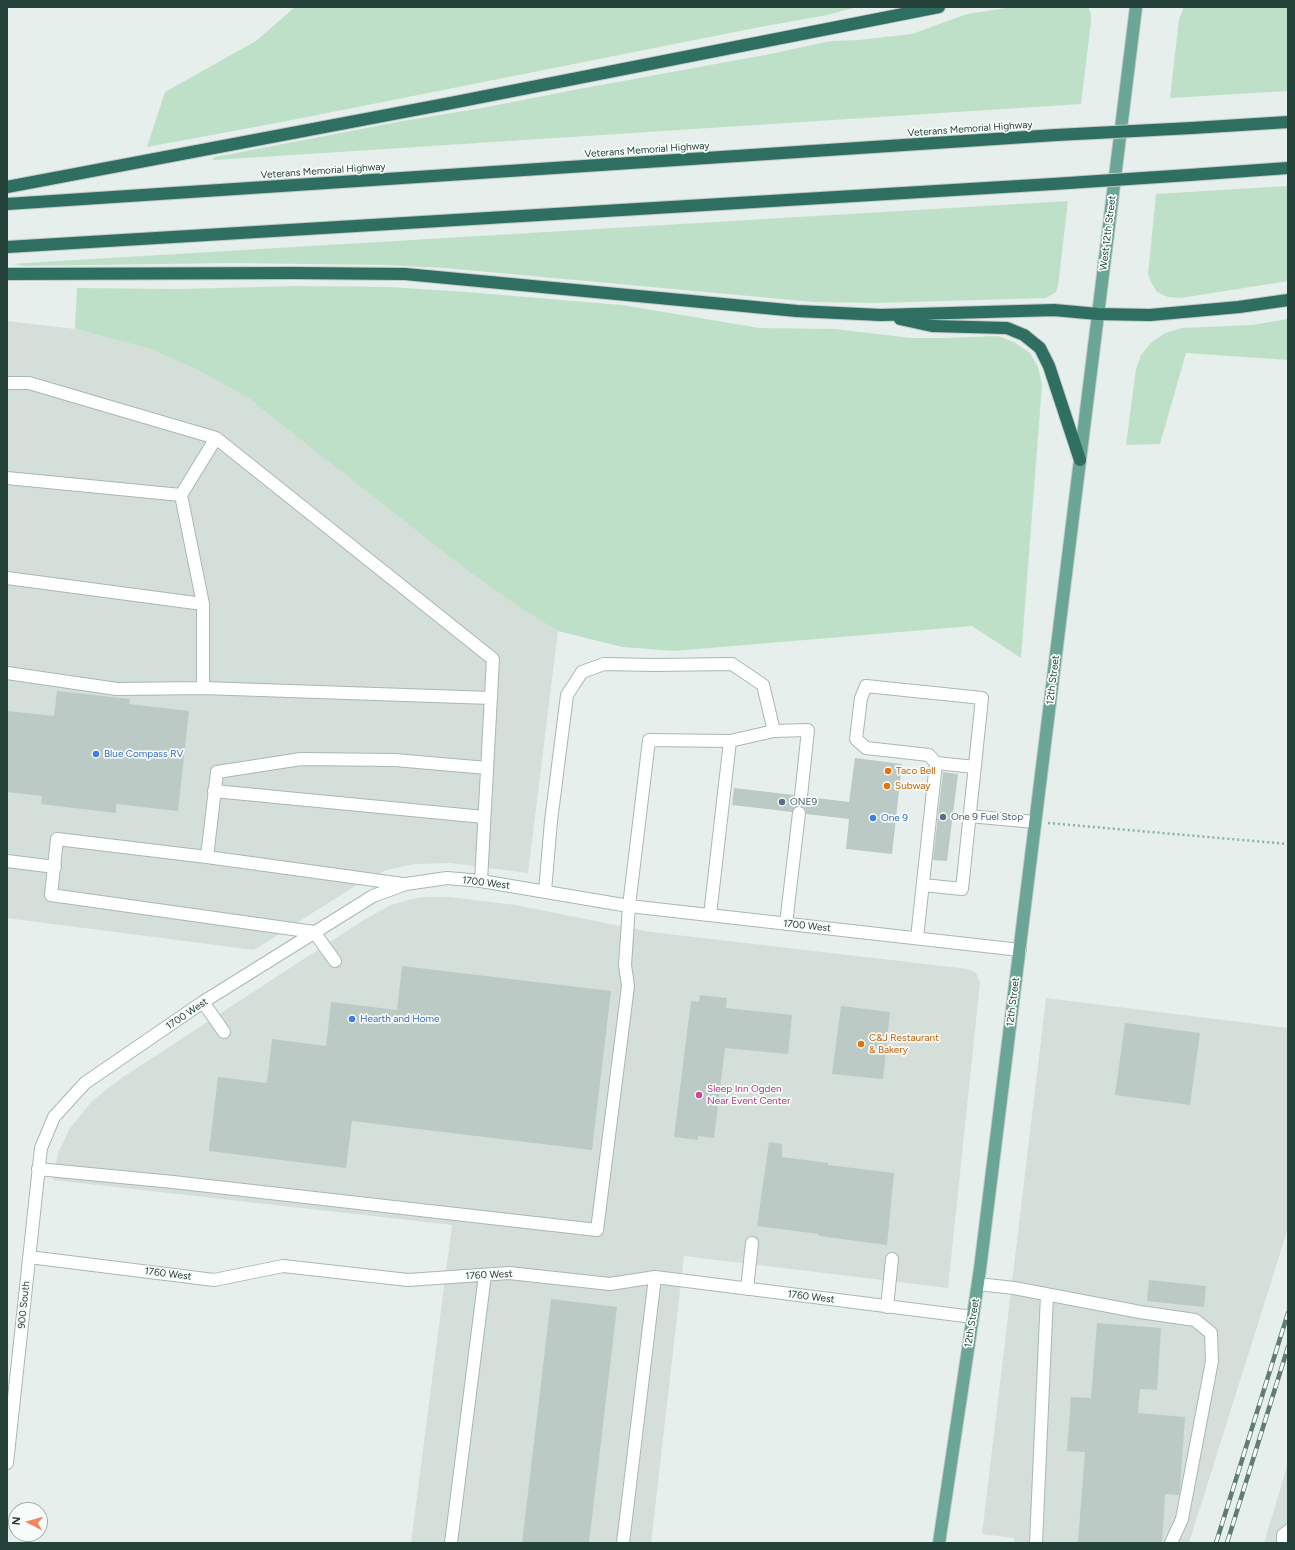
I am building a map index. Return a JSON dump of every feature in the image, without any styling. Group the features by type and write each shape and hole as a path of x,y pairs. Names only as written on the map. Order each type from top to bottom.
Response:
{"highway":[{"path":"7,187 451,103 939,7"},
{"name":"Veterans Memorial Highway","path":"7,204 1056,135 1288,122"},
{"path":"7,247 1053,184 1288,168"},
{"path":"7,274 405,274 797,311 881,315 1054,310 1098,314 1150,315 1239,307 1288,300"},
{"path":"881,315 932,326 1007,328 1024,335 1040,348 1049,366 1080,460"}],"main road":[{"name":"West 12th Street","path":"1080,460 1136,7"},
{"name":"12th Street","path":"939,1543 978,1284 1080,460"}],"street":[{"path":"7,383 29,383 216,438 494,659 481,881"},
{"path":"203,688 202,604 181,495 216,438"},
{"path":"7,478 181,495"},
{"path":"7,578 202,604"},
{"path":"545,891 551,821 567,695 582,672 604,664 732,664 763,685 774,731"},
{"path":"7,673 117,689 203,688 491,698"},
{"path":"923,885 962,890 982,698 866,686 861,698 856,739 866,748 929,755 936,763 974,767"},
{"path":"38,1169 173,1182 597,1230 628,986 624,965 629,906 649,740 730,741 774,731 808,730 801,796"},
{"path":"710,915 730,741"},
{"path":"207,857 217,772 301,759 395,760 487,768"},
{"path":"917,938 936,763"},
{"path":"214,791 484,817"},
{"path":"786,924 799,813"},
{"path":"969,816 1036,822"},
{"path":"335,961 314,932 51,895 57,839 207,857 406,884"},
{"path":"7,861 55,866"},
{"name":"1700 West","path":"41,1148 54,1117 85,1083 204,1002 314,932 373,896 406,884 447,878 481,881 629,906 1020,950"},
{"path":"204,1002 224,1032"},
{"name":"900 South","path":"7,1463 41,1148"},
{"path":"747,1289 752,1243"},
{"name":"1760 West","path":"29,1257 214,1280 283,1266 408,1280 509,1273 610,1284 655,1277 973,1317"},
{"path":"887,1306 892,1259"},
{"path":"451,1543 485,1275"},
{"path":"623,1543 655,1277"},
{"path":"978,1284 1014,1288 1140,1312 1195,1320 1211,1333 1211,1368 1182,1519 1171,1543"},
{"path":"1036,1543 1047,1295"},
{"path":"1283,1543 1283,1535 1288,1531"}],"path":[{"path":"1036,822 1288,844"}],"shaded area":[{"name":"Blue Compass RV","path":"7,321 75,329 147,348 198,370 248,398 525,611 558,631 528,873 450,863 415,864 387,870 363,881 254,950 7,918"},
{"path":"421,897 449,897 515,905 651,932 968,969 976,973 980,982 948,1288 684,1256 651,1543 411,1543 452,1225 53,1180 58,1153 70,1128 92,1101 120,1079 362,921 391,905"},
{"path":"1046,998 1288,1028 1288,1228 1189,1543 1014,1543 1014,1538 982,1534"},
{"path":"1288,1463 1288,1543 1264,1543"}],"green space":[{"path":"295,7 857,7 827,15 147,147 165,92 256,41"},
{"path":"1013,7 1088,7 1091,14 1091,22 1081,104 212,159 215,157 403,121 482,108 770,54 831,41 859,40 912,34 967,14"},
{"path":"1184,7 1288,7 1288,91 1170,98 1179,19"},
{"path":"1288,186 1288,281 1181,298 1168,297 1157,292 1148,274 1156,194"},
{"path":"1068,201 1058,286 1056,292 1046,298 875,303 814,302 445,268 386,265 231,263 24,266 13,264 25,263"},
{"path":"299,286 390,287 466,292 622,305 759,328 835,329 911,338 998,336 1014,342 1030,353 1038,367 1042,385 1021,658 972,626 674,651 622,647 558,631 525,611 463,567 248,398 198,370 147,348 75,329 77,288 178,289"},
{"path":"1288,319 1288,360 1186,353 1160,444 1126,445 1136,369 1141,355 1151,343 1165,333 1182,328 1252,325"}],"building":[{"name":"Blue Compass RV","path":"57,691 130,699 129,704 189,711 178,811 116,804 116,813 41,804 42,796 7,792 7,711 54,716"},
{"name":"One 9","path":"855,758 902,764 892,854 846,849 849,819 806,814 806,810 800,806 796,806 792,812 732,805 734,788 794,795 794,799 800,803 804,803 808,797 849,802"},
{"name":"One 9 Fuel Stop","path":"943,772 958,774 947,861 933,860"},
{"path":"402,966 611,991 592,1150 352,1121 346,1168 209,1151 218,1077 267,1083 272,1039 326,1046 331,1002 397,1010"},
{"name":"Sleep Inn Ogden Near Event Center","path":"700,995 727,998 726,1008 792,1015 788,1054 725,1048 714,1138 698,1136 698,1140 674,1137 691,1001 699,1002"},
{"path":"841,1006 890,1012 883,1079 832,1074"},
{"path":"1125,1023 1200,1033 1190,1105 1115,1095"},
{"path":"769,1142 782,1144 782,1157 828,1163 828,1165 894,1173 887,1245 757,1226"},
{"path":"1149,1280 1206,1286 1204,1307 1147,1301"},
{"path":"551,1299 617,1307 589,1543 522,1543"},
{"path":"1097,1323 1161,1328 1157,1390 1140,1389 1138,1413 1185,1417 1179,1495 1165,1494 1162,1543 1078,1542 1085,1452 1067,1451 1071,1397 1091,1398"}],"tunnel":[{"path":"799,813 801,796"}],"railway":[{"path":"1216,1543 1288,1313"},
{"path":"1227,1543 1288,1347"}],"place":[{"name":"Blue Compass RV","path":"96,754"},
{"name":"Taco Bell","path":"888,771"},
{"name":"Subway","path":"887,786"},
{"name":"ONE9","path":"782,802"},
{"name":"One 9 Fuel Stop","path":"943,817"},
{"name":"One 9","path":"873,818"},
{"name":"Hearth and Home","path":"352,1019"},
{"name":"C&J Restaurant & Bakery","path":"861,1044"},
{"name":"Sleep Inn Ogden Near Event Center","path":"699,1095"}]}
